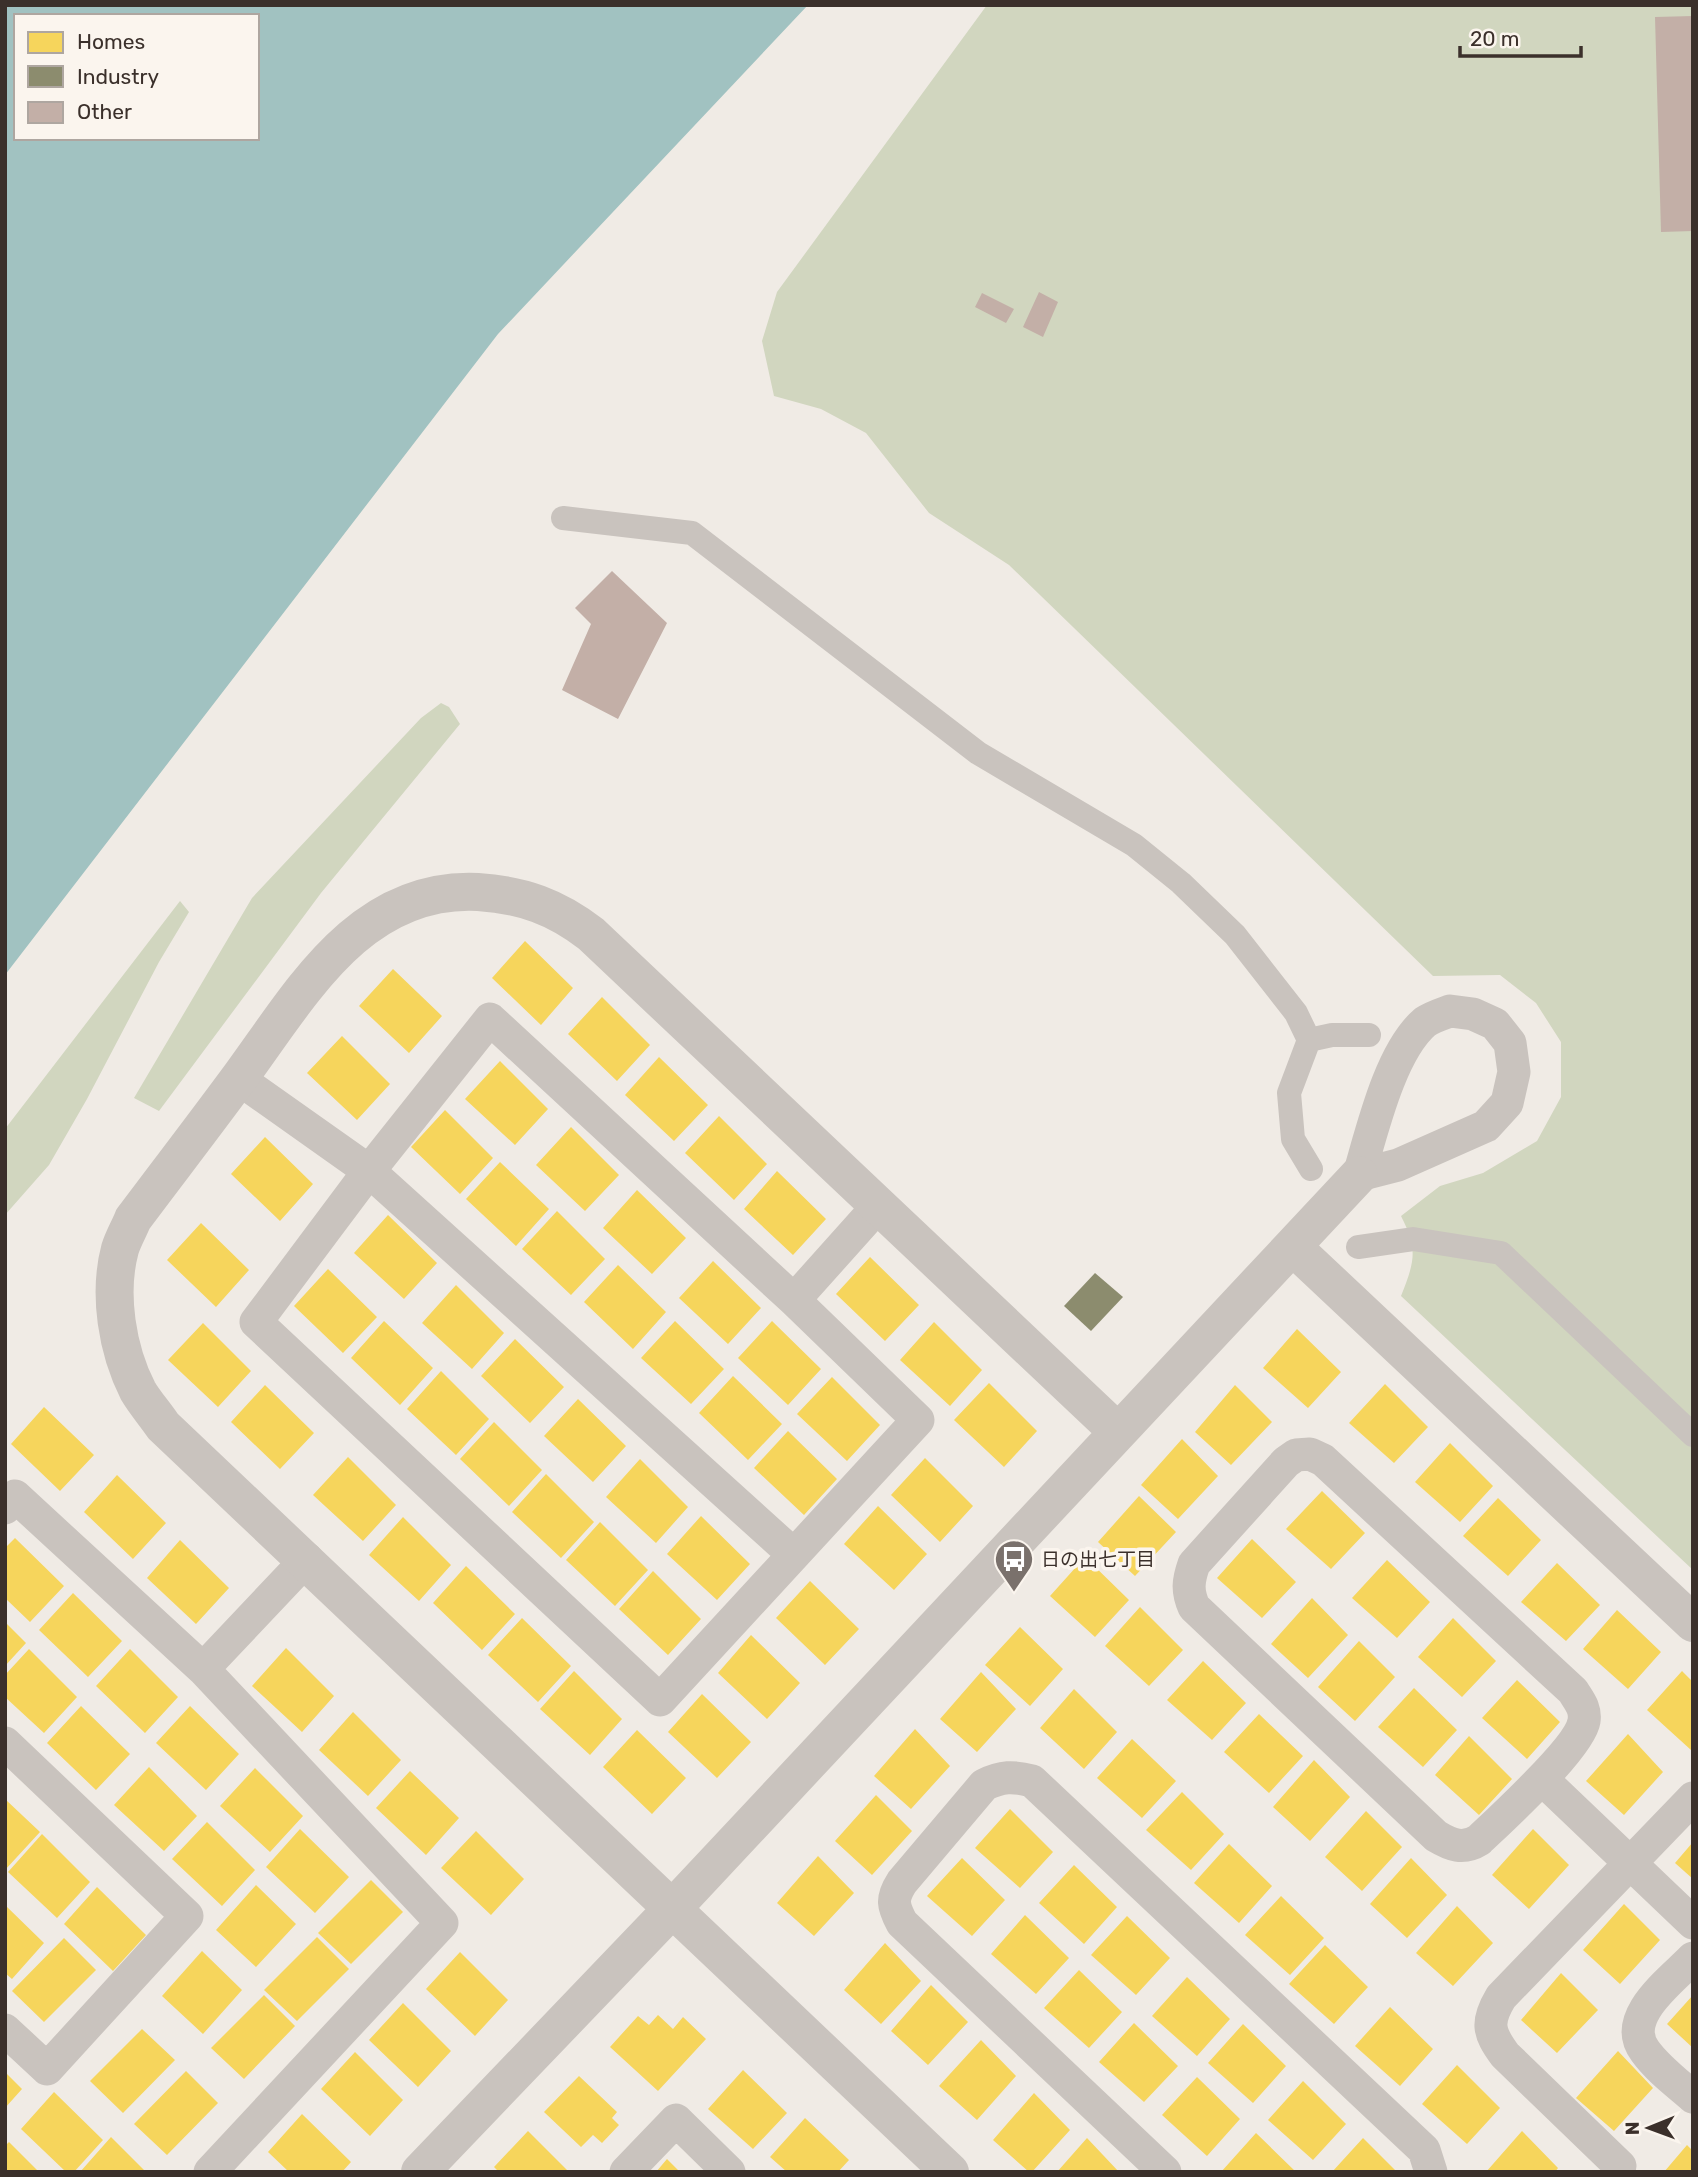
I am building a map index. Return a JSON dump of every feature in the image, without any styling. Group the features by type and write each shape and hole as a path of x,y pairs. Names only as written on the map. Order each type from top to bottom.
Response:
{"street":[{"path":"563,518 692,533 978,753 1134,845 1181,883 1235,935 1296,1013 1308,1040 1289,1093 1293,1139 1311,1169"},
{"path":"950,2172 307,1559 163,1426 139,1391 123,1355 117,1322 115,1283 120,1249 133,1219 314,975 373,920 402,905 432,896 465,892 525,898 575,922 591,934 1118,1432"},
{"path":"420,2172 672,1909 1359,1175 1388,1084 1404,1047 1427,1021 1450,1011 1473,1014 1495,1024 1510,1043 1514,1072 1507,1103 1486,1126 1398,1165 1359,1175"},
{"path":"490,1019 794,1300 918,1420 660,1700 256,1322 369,1171 490,1019"},
{"path":"1308,1040 1332,1035 1369,1035"},
{"path":"239,1079 369,1171 793,1554"},
{"path":"794,1300 879,1205"},
{"path":"1358,1247 1413,1239 1501,1253 1693,1435"},
{"path":"1293,1247 1693,1623"},
{"path":"1310,1454 1322,1460 1573,1691 1584,1707 1581,1730 1542,1779 1470,1846 1453,1845 1436,1836 1194,1607 1188,1594 1188,1578 1194,1564 1286,1462 1296,1455 1310,1454"},
{"path":"5,1508 15,1496 203,1669 442,1923 210,2172"},
{"path":"203,1669 307,1559"},
{"path":"5,1743 187,1916 47,2069 5,2030"},
{"path":"1166,2172 902,1923 895,1908 894,1893 902,1882 984,1785 1000,1777 1017,1777 1032,1781 1424,2150 1431,2172"},
{"path":"1542,1779 1693,1923"},
{"path":"1616,2172 1620,2166 1504,2055 1489,2025 1492,2011 1501,1997 1693,1798"},
{"path":"1693,1958 1644,2009 1637,2022 1637,2031 1638,2040 1646,2053 1693,2097"},
{"path":"626,2172 676,2120 729,2172"}],"green space":[{"path":"987,5 1693,5 1693,1570 1401,1296 1413,1255 1410,1238 1401,1216 1440,1186 1483,1173 1537,1141 1561,1097 1561,1042 1536,1003 1500,975 1433,976 1009,565 929,513 866,433 821,409 774,396 762,341 777,292"},
{"path":"441,703 449,707 460,724 321,893 159,1111 134,1098 252,898 421,718"},
{"path":"180,901 189,912 159,962 87,1099 49,1165 5,1215 5,1129"}],"water":[{"path":"5,5 808,5 498,334 5,975"}],"building: Homes":[{"path":"525,941 573,988 541,1025 492,978"},
{"path":"393,969 442,1016 409,1053 359,1006"},
{"path":"602,997 650,1045 617,1081 568,1034"},
{"path":"342,1036 390,1084 357,1120 307,1073"},
{"path":"659,1057 708,1105 674,1141 625,1095"},
{"path":"500,1061 548,1109 515,1145 465,1099"},
{"path":"445,1110 493,1158 460,1194 411,1147"},
{"path":"719,1116 767,1164 734,1200 685,1153"},
{"path":"571,1127 619,1175 585,1211 536,1165"},
{"path":"265,1137 313,1184 280,1221 231,1174"},
{"path":"500,1162 549,1209 516,1246 466,1199"},
{"path":"777,1171 826,1219 793,1255 744,1209"},
{"path":"637,1190 686,1238 652,1274 603,1228"},
{"path":"557,1211 605,1259 571,1295 522,1249"},
{"path":"388,1215 437,1263 404,1299 354,1253"},
{"path":"201,1223 249,1270 216,1307 167,1260"},
{"path":"870,1257 919,1305 885,1341 836,1294"},
{"path":"713,1261 761,1308 728,1344 679,1298"},
{"path":"618,1265 666,1312 633,1349 584,1302"},
{"path":"328,1269 377,1317 343,1353 294,1306"},
{"path":"456,1285 504,1333 472,1369 422,1323"},
{"path":"384,1321 433,1368 400,1405 351,1358"},
{"path":"675,1321 724,1369 691,1404 641,1358"},
{"path":"772,1321 821,1369 788,1405 738,1358"},
{"path":"934,1322 982,1370 950,1406 900,1360"},
{"path":"203,1323 251,1371 218,1407 168,1360"},
{"path":"1297,1329 1341,1372 1308,1408 1263,1368"},
{"path":"515,1339 564,1387 530,1423 481,1376"},
{"path":"441,1371 489,1419 456,1455 407,1409"},
{"path":"733,1376 782,1424 748,1460 699,1413"},
{"path":"832,1377 880,1425 847,1461 797,1414"},
{"path":"989,1383 1037,1431 1004,1467 954,1420"},
{"path":"1385,1384 1428,1427 1394,1463 1349,1423"},
{"path":"265,1385 314,1433 280,1469 231,1422"},
{"path":"1235,1385 1272,1422 1231,1465 1195,1432"},
{"path":"578,1399 626,1446 593,1482 544,1436"},
{"path":"44,1407 94,1455 60,1491 11,1444"},
{"path":"494,1422 542,1470 509,1506 460,1459"},
{"path":"788,1431 837,1479 804,1515 754,1468"},
{"path":"1182,1439 1218,1476 1178,1519 1141,1485"},
{"path":"1450,1443 1493,1486 1460,1522 1415,1482"},
{"path":"348,1457 396,1505 363,1541 313,1495"},
{"path":"925,1458 973,1506 940,1542 891,1495"},
{"path":"640,1459 688,1507 656,1543 606,1497"},
{"path":"546,1474 594,1522 561,1558 512,1512"},
{"path":"117,1475 166,1523 133,1559 84,1512"},
{"path":"1322,1491 1365,1533 1331,1569 1286,1529"},
{"path":"1139,1496 1176,1532 1135,1576 1098,1542"},
{"path":"1498,1498 1541,1540 1508,1576 1463,1536"},
{"path":"878,1506 927,1554 894,1590 844,1544"},
{"path":"701,1516 750,1564 717,1600 667,1554"},
{"path":"403,1517 451,1565 419,1601 369,1555"},
{"path":"600,1522 648,1570 615,1606 566,1560"},
{"path":"15,1538 64,1586 30,1622 5,1598 5,1548"},
{"path":"1252,1539 1296,1582 1262,1618 1217,1578"},
{"path":"180,1540 229,1588 196,1624 147,1578"},
{"path":"1085,1557 1129,1600 1095,1637 1050,1596"},
{"path":"1387,1560 1430,1602 1397,1638 1352,1598"},
{"path":"1557,1563 1600,1605 1566,1641 1521,1602"},
{"path":"466,1566 515,1614 482,1650 433,1603"},
{"path":"653,1571 701,1619 668,1655 619,1609"},
{"path":"810,1581 859,1629 825,1665 776,1618"},
{"path":"73,1593 122,1641 88,1677 39,1630"},
{"path":"1312,1598 1348,1635 1308,1678 1271,1644"},
{"path":"1140,1607 1183,1650 1149,1686 1105,1646"},
{"path":"1617,1610 1661,1652 1628,1689 1583,1649"},
{"path":"522,1618 571,1666 538,1702 488,1655"},
{"path":"1453,1618 1496,1661 1462,1697 1418,1657"},
{"path":"5,1622 26,1643 5,1666"},
{"path":"1020,1627 1063,1669 1030,1706 985,1665"},
{"path":"751,1635 800,1683 767,1719 718,1673"},
{"path":"1359,1641 1395,1677 1355,1721 1318,1687"},
{"path":"286,1648 334,1696 302,1732 252,1686"},
{"path":"29,1649 77,1697 44,1733 5,1697 5,1675"},
{"path":"130,1649 178,1697 145,1733 96,1686"},
{"path":"1203,1661 1246,1703 1212,1740 1167,1700"},
{"path":"574,1671 622,1719 590,1755 540,1709"},
{"path":"1682,1671 1693,1682 1691,1750 1647,1710"},
{"path":"981,1672 1016,1709 977,1752 940,1719"},
{"path":"1517,1680 1560,1722 1527,1759 1482,1718"},
{"path":"1414,1688 1457,1730 1423,1767 1378,1727"},
{"path":"1074,1689 1117,1732 1084,1769 1040,1728"},
{"path":"702,1694 751,1742 717,1778 668,1732"},
{"path":"81,1706 130,1754 96,1790 47,1743"},
{"path":"190,1706 239,1754 206,1790 156,1743"},
{"path":"353,1712 401,1760 368,1796 319,1750"},
{"path":"1259,1714 1303,1756 1269,1793 1224,1752"},
{"path":"915,1729 950,1766 911,1809 874,1776"},
{"path":"637,1730 686,1778 652,1814 603,1767"},
{"path":"1628,1734 1663,1772 1624,1815 1586,1781"},
{"path":"1469,1736 1512,1779 1479,1815 1435,1775"},
{"path":"1132,1739 1176,1781 1142,1818 1097,1778"},
{"path":"1314,1760 1350,1797 1310,1841 1273,1807"},
{"path":"149,1767 197,1816 164,1851 114,1805"},
{"path":"255,1768 303,1816 270,1852 220,1806"},
{"path":"410,1771 459,1818 426,1855 376,1808"},
{"path":"1182,1792 1224,1834 1191,1870 1146,1830"},
{"path":"876,1795 912,1831 872,1875 835,1841"},
{"path":"5,1799 40,1832 5,1870"},
{"path":"1010,1809 1053,1852 1020,1888 975,1848"},
{"path":"1366,1811 1402,1847 1362,1891 1325,1857"},
{"path":"207,1822 255,1870 222,1906 172,1859"},
{"path":"300,1829 349,1877 315,1913 266,1867"},
{"path":"1533,1829 1569,1865 1529,1909 1492,1875"},
{"path":"476,1831 524,1879 491,1915 441,1868"},
{"path":"42,1834 90,1882 57,1918 8,1872"},
{"path":"1693,1842 1693,1879 1675,1863"},
{"path":"1229,1844 1272,1886 1239,1923 1194,1883"},
{"path":"818,1856 854,1893 814,1936 777,1903"},
{"path":"962,1858 1005,1900 972,1936 927,1896"},
{"path":"1411,1858 1447,1895 1407,1938 1370,1904"},
{"path":"1074,1865 1117,1907 1084,1944 1039,1903"},
{"path":"371,1880 403,1912 351,1964 318,1933"},
{"path":"256,1885 296,1924 256,1967 216,1930"},
{"path":"97,1887 146,1935 113,1971 64,1924"},
{"path":"1281,1896 1324,1938 1290,1975 1245,1935"},
{"path":"1624,1904 1660,1940 1620,1984 1583,1950"},
{"path":"5,1905 44,1943 12,1979 5,1973"},
{"path":"1457,1906 1493,1943 1453,1986 1416,1953"},
{"path":"1025,1915 1069,1958 1036,1994 991,1954"},
{"path":"1127,1916 1170,1958 1136,1995 1091,1955"},
{"path":"317,1937 349,1969 297,2021 264,1990"},
{"path":"64,1938 96,1970 44,2022 12,1991"},
{"path":"885,1943 921,1981 881,2024 844,1990"},
{"path":"1325,1945 1368,1987 1334,2024 1289,1984"},
{"path":"202,1951 242,1990 203,2034 162,1996"},
{"path":"460,1952 508,2000 475,2036 426,1989"},
{"path":"1079,1970 1122,2012 1089,2048 1044,2008"},
{"path":"1561,1973 1598,2010 1557,2053 1521,2020"},
{"path":"1187,1977 1230,2019 1197,2056 1152,2016"},
{"path":"931,1985 968,2022 928,2065 891,2031"},
{"path":"264,1995 295,2026 244,2079 211,2048"},
{"path":"1693,1995 1693,2048 1667,2024"},
{"path":"403,2003 451,2051 418,2087 369,2040"},
{"path":"1390,2007 1433,2049 1400,2086 1355,2046"},
{"path":"658,2015 673,2029 683,2017 706,2039 658,2091 610,2047 638,2016 649,2025"},
{"path":"1134,2023 1178,2066 1144,2102 1099,2062"},
{"path":"1243,2024 1286,2066 1253,2103 1208,2063"},
{"path":"142,2029 175,2060 123,2113 90,2081"},
{"path":"981,2040 1016,2076 977,2120 939,2086"},
{"path":"1618,2051 1653,2088 1614,2131 1576,2098"},
{"path":"355,2052 403,2100 370,2136 321,2089"},
{"path":"1457,2065 1500,2108 1467,2144 1422,2104"},
{"path":"743,2070 787,2113 753,2149 708,2109"},
{"path":"186,2071 218,2103 167,2155 134,2124"},
{"path":"5,2072 22,2089 5,2108"},
{"path":"579,2076 617,2112 612,2118 619,2125 602,2143 593,2135 581,2147 544,2112"},
{"path":"1197,2077 1240,2119 1207,2156 1162,2115"},
{"path":"1303,2081 1346,2124 1313,2160 1268,2120"},
{"path":"54,2092 103,2140 74,2172 66,2172 21,2129"},
{"path":"1034,2093 1070,2130 1032,2172 1029,2172 993,2140"},
{"path":"302,2114 351,2162 342,2172 289,2172 268,2152"},
{"path":"805,2118 849,2160 838,2172 787,2172 770,2157"},
{"path":"528,2131 569,2172 499,2172 494,2167"},
{"path":"1522,2131 1558,2168 1555,2172 1486,2172"},
{"path":"1256,2133 1296,2172 1221,2172"},
{"path":"111,2137 146,2172 80,2172"},
{"path":"1087,2138 1119,2172 1057,2172"},
{"path":"1363,2138 1397,2172 1332,2172"},
{"path":"9,2142 39,2172 5,2172 5,2146"},
{"path":"1687,2145 1693,2151 1693,2172 1664,2172"},
{"path":"667,2159 680,2172 656,2172"}],"building: Industry":[{"path":"1095,1273 1123,1297 1091,1331 1064,1306"}],"building: Other":[{"path":"1693,16 1693,231 1661,232 1655,17"},
{"path":"1039,292 1058,302 1043,337 1023,327"},
{"path":"982,293 1014,309 1006,323 975,307"},
{"path":"612,571 667,623 618,719 562,690 591,624 575,608"}],"place":[{"name":"日の出七丁目","path":"1014,1593"}]}
